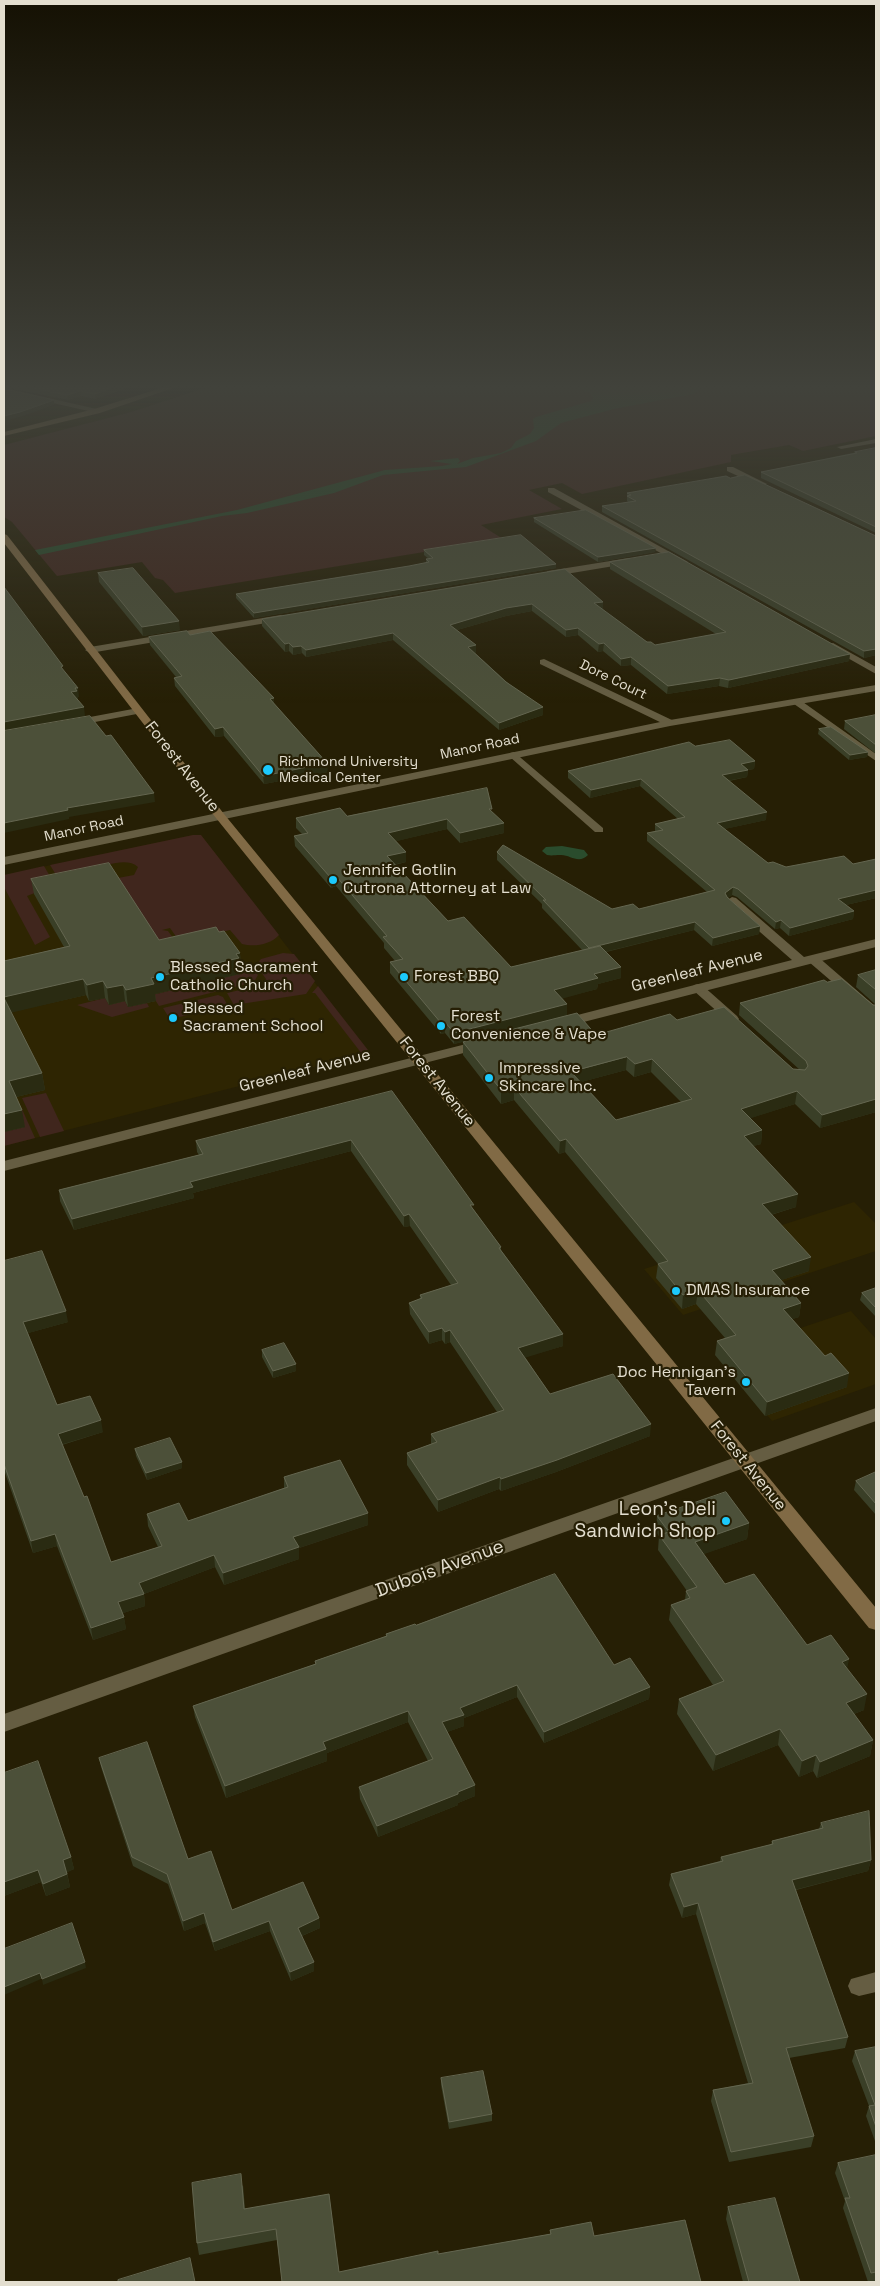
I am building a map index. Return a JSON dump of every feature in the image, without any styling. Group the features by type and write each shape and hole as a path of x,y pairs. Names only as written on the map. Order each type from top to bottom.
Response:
{"main road":[{"name":"Forest Avenue","path":"4,537 220,816 876,1622"}],"street":[{"path":"552,491 696,569"},
{"path":"654,557 670,554"},
{"path":"533,577 636,560"},
{"path":"90,650 293,616"},
{"path":"825,642 876,671"},
{"name":"Dore Court","path":"544,662 670,723"},
{"name":"Manor Road","path":"4,861 670,723 876,688"},
{"path":"62,725 138,711"},
{"path":"732,901 807,960"},
{"name":"Greenleaf Avenue","path":"546,1028 876,943"},
{"name":"Greenleaf Avenue","path":"4,1166 498,1040"},
{"name":"Dubois Avenue","path":"4,1723 876,1414"}],"lane":[{"path":"796,702 876,758"},
{"path":"514,755 599,830"},
{"path":"807,960 876,1013"},
{"path":"698,988 745,1030"}],"shaded area":[{"path":"4,491 530,491 562,509 481,525 503,539 175,593 163,580 155,578 142,562 57,576 12,522 4,517"},
{"path":"308,491 340,491 247,513 222,516 39,555 35,550 237,510"},
{"path":"576,491 597,491 582,494"},
{"name":"Blessed Sacrament School","path":"193,835 201,835 369,1053 4,1146 4,875"},
{"path":"193,835 201,835 279,935 267,943 257,945 242,944 230,930 180,942 170,928 162,930 168,931 176,942 110,958 118,878 134,875 138,867 131,863 122,862 111,864 61,883 50,865"},
{"path":"562,846 584,850 588,855 577,859 564,855 547,855 542,851 546,847"},
{"path":"44,866 55,885 27,896 50,937 35,945 4,887 4,875"},
{"path":"283,953 294,954 315,981 306,994 234,1005 227,993 262,985 266,979 256,965 261,959"},
{"path":"236,962 251,966 258,975 254,982 159,1006 152,995 239,974"},
{"path":"318,986 368,1050 368,1054 362,1054 315,993 312,993"},
{"path":"218,995 223,997 228,1006 170,1019 163,1008"},
{"path":"105,998 109,1005 125,1001 128,1007 147,1003 149,1007 112,1017 77,1005"},
{"path":"46,1093 64,1131 40,1137 22,1098"},
{"path":"21,1107 35,1138 4,1146 4,1132 25,1127 16,1108"},
{"path":"854,1202 876,1224 876,1251 683,1315 644,1269"},
{"path":"851,1311 876,1339 876,1384 772,1421 717,1356"}],"building":[{"path":"641,491 779,491 876,536 876,649 864,651 602,506 636,501 627,496 631,495 627,493"},
{"path":"800,491 876,491 876,527"},
{"path":"586,510 656,548 598,557 534,518"},
{"path":"521,535 556,564 254,613 236,594 429,562 426,559 433,558 424,550"},
{"path":"669,552 850,654 729,680 720,678 668,686 631,657 621,659 604,643 599,644 578,628 566,630 532,604 506,608 450,625 476,645 468,647 506,682 543,707 499,723 393,633 306,650 301,646 293,647 289,643 285,644 262,619 565,569 603,602 594,603 647,642 655,645 726,632 610,562"},
{"path":"133,568 179,621 142,627 98,573"},
{"path":"4,587 78,688 75,688 77,691 71,692 84,707 4,722"},
{"path":"187,631 190,635 210,631 274,698 270,699 327,763 263,776 223,727 215,729 174,678 182,676 149,637"},
{"path":"876,715 876,745 845,721"},
{"path":"90,716 106,736 111,735 154,793 67,808 68,810 4,823 4,731"},
{"path":"831,727 868,752 850,755 819,729"},
{"path":"730,740 755,761 741,764 748,770 722,775 767,812 717,823 768,863 773,862 786,867 844,856 853,864 876,859 876,890 838,899 854,911 790,928 781,920 776,922 738,889 733,887 725,893 727,897 760,926 713,938 695,922 589,948 543,900 546,900 497,852 503,845 612,909 633,904 639,909 715,890 647,833 663,830 655,824 685,817 641,779 591,790 568,771 689,742 695,746"},
{"path":"487,788 492,809 489,809 504,823 460,833 447,819 388,833 406,852 387,856 448,921 464,917 511,967 600,946 621,967 594,974 598,978 554,990 567,1004 454,1033 445,1022 441,1023 390,962 403,959 383,937 387,936 336,876 330,877 294,836 308,833 296,818 340,808 347,816"},
{"path":"109,863 159,940 216,927 219,932 224,931 240,953 236,954 239,958 151,978 154,984 126,990 123,985 107,988 103,981 87,985 83,979 4,997 4,961 70,946 31,879"},
{"path":"876,970 876,990 858,975"},
{"path":"842,979 873,1005 876,1005 876,1099 822,1115 797,1091 741,1109 762,1130 744,1136 798,1194 762,1204 811,1257 772,1270 801,1303 783,1309 825,1356 831,1353 849,1373 767,1402 717,1341 736,1335 698,1290 683,1295 658,1264 668,1261 566,1139 560,1141 514,1087 501,1090 463,1042 577,1013 596,1035 670,1014 677,1020 724,1007 793,1069 805,1070 808,1066 806,1061 740,1003 824,980 827,982","holes":["627,1057 635,1064 652,1059 692,1099 616,1120 571,1072"]},
{"path":"4,998 42,1073 9,1081 22,1110 4,1114"},
{"path":"392,1091 474,1205 470,1205 501,1247 499,1248 563,1334 518,1348 550,1394 613,1374 651,1424 557,1460 501,1479 500,1477 438,1500 407,1453 437,1442 431,1434 504,1410 450,1330 445,1332 442,1328 429,1332 409,1303 422,1298 420,1295 458,1283 409,1214 404,1216 351,1140 190,1182 193,1187 72,1219 59,1190 203,1154 196,1141"},
{"path":"42,1251 66,1311 23,1322 57,1405 90,1396 101,1420 58,1434 84,1497 87,1496 111,1562 162,1546 147,1514 179,1503 188,1521 288,1487 284,1477 340,1460 368,1513 293,1537 299,1547 223,1573 214,1555 139,1583 144,1594 118,1602 124,1617 91,1628 55,1534 31,1541 4,1464 4,1261"},
{"path":"876,1288 876,1308 862,1293"},
{"path":"284,1343 296,1364 273,1371 262,1350"},
{"path":"170,1438 182,1462 146,1473 135,1449"},
{"path":"876,1472 876,1504 856,1481"},
{"path":"726,1492 749,1523 695,1542 725,1584 754,1574 807,1645 831,1635 849,1659 842,1662 867,1694 846,1703 873,1740 820,1762 816,1755 802,1761 780,1729 716,1755 679,1699 724,1681 671,1605 690,1598 686,1591 697,1587 659,1535 669,1532 657,1516"},
{"path":"555,1574 614,1665 630,1658 650,1687 544,1732 517,1685 460,1708 464,1715 442,1722 475,1785 458,1792 458,1794 377,1826 359,1787 433,1759 408,1711 323,1742 326,1749 225,1786 193,1706 316,1664 315,1661 387,1636 386,1634 416,1625"},
{"path":"147,1742 188,1859 211,1851 232,1910 303,1882 319,1918 298,1928 314,1962 290,1972 269,1921 213,1942 204,1913 183,1921 167,1874 132,1857 99,1758"},
{"path":"38,1761 71,1857 63,1860 67,1874 43,1884 38,1870 4,1882 4,1773"},
{"path":"869,1811 871,1860 792,1880 848,2037 786,2048 814,2136 731,2152 713,2090 753,2083 698,1903 684,1907 671,1874 723,1861 721,1857 773,1844 772,1841 823,1828 821,1823"},
{"path":"72,1923 85,1962 42,1979 40,1973 4,1987 4,1949"},
{"path":"876,2047 876,2127 869,2106 875,2105 855,2051"},
{"path":"483,2071 492,2114 449,2122 441,2078"},
{"path":"876,2155 876,2272 871,2273 845,2198 850,2198 838,2163"},
{"path":"241,2174 244,2209 329,2194 339,2272 438,2251 438,2254 551,2234 550,2230 591,2222 594,2236 685,2220 701,2282 282,2282 276,2229 197,2243 192,2183"},
{"path":"775,2198 800,2282 749,2282 728,2207"},
{"path":"190,2258 195,2282 118,2282 118,2280"}],"place":[{"name":"Richmond University Medical Center","path":"268,770"},
{"name":"Jennifer Gotlin Cutrona Attorney at Law","path":"333,880"},
{"name":"Blessed Sacrament Catholic Church","path":"160,977"},
{"name":"Forest BBQ","path":"404,977"},
{"name":"Blessed Sacrament School","path":"173,1018"},
{"name":"Forest Convenience & Vape","path":"441,1026"},
{"name":"Impressive Skincare Inc.","path":"489,1078"},
{"name":"DMAS Insurance","path":"676,1291"},
{"name":"Doc Hennigan's Tavern","path":"746,1382"},
{"name":"Leon's Deli Sandwich Shop","path":"726,1521"}]}
